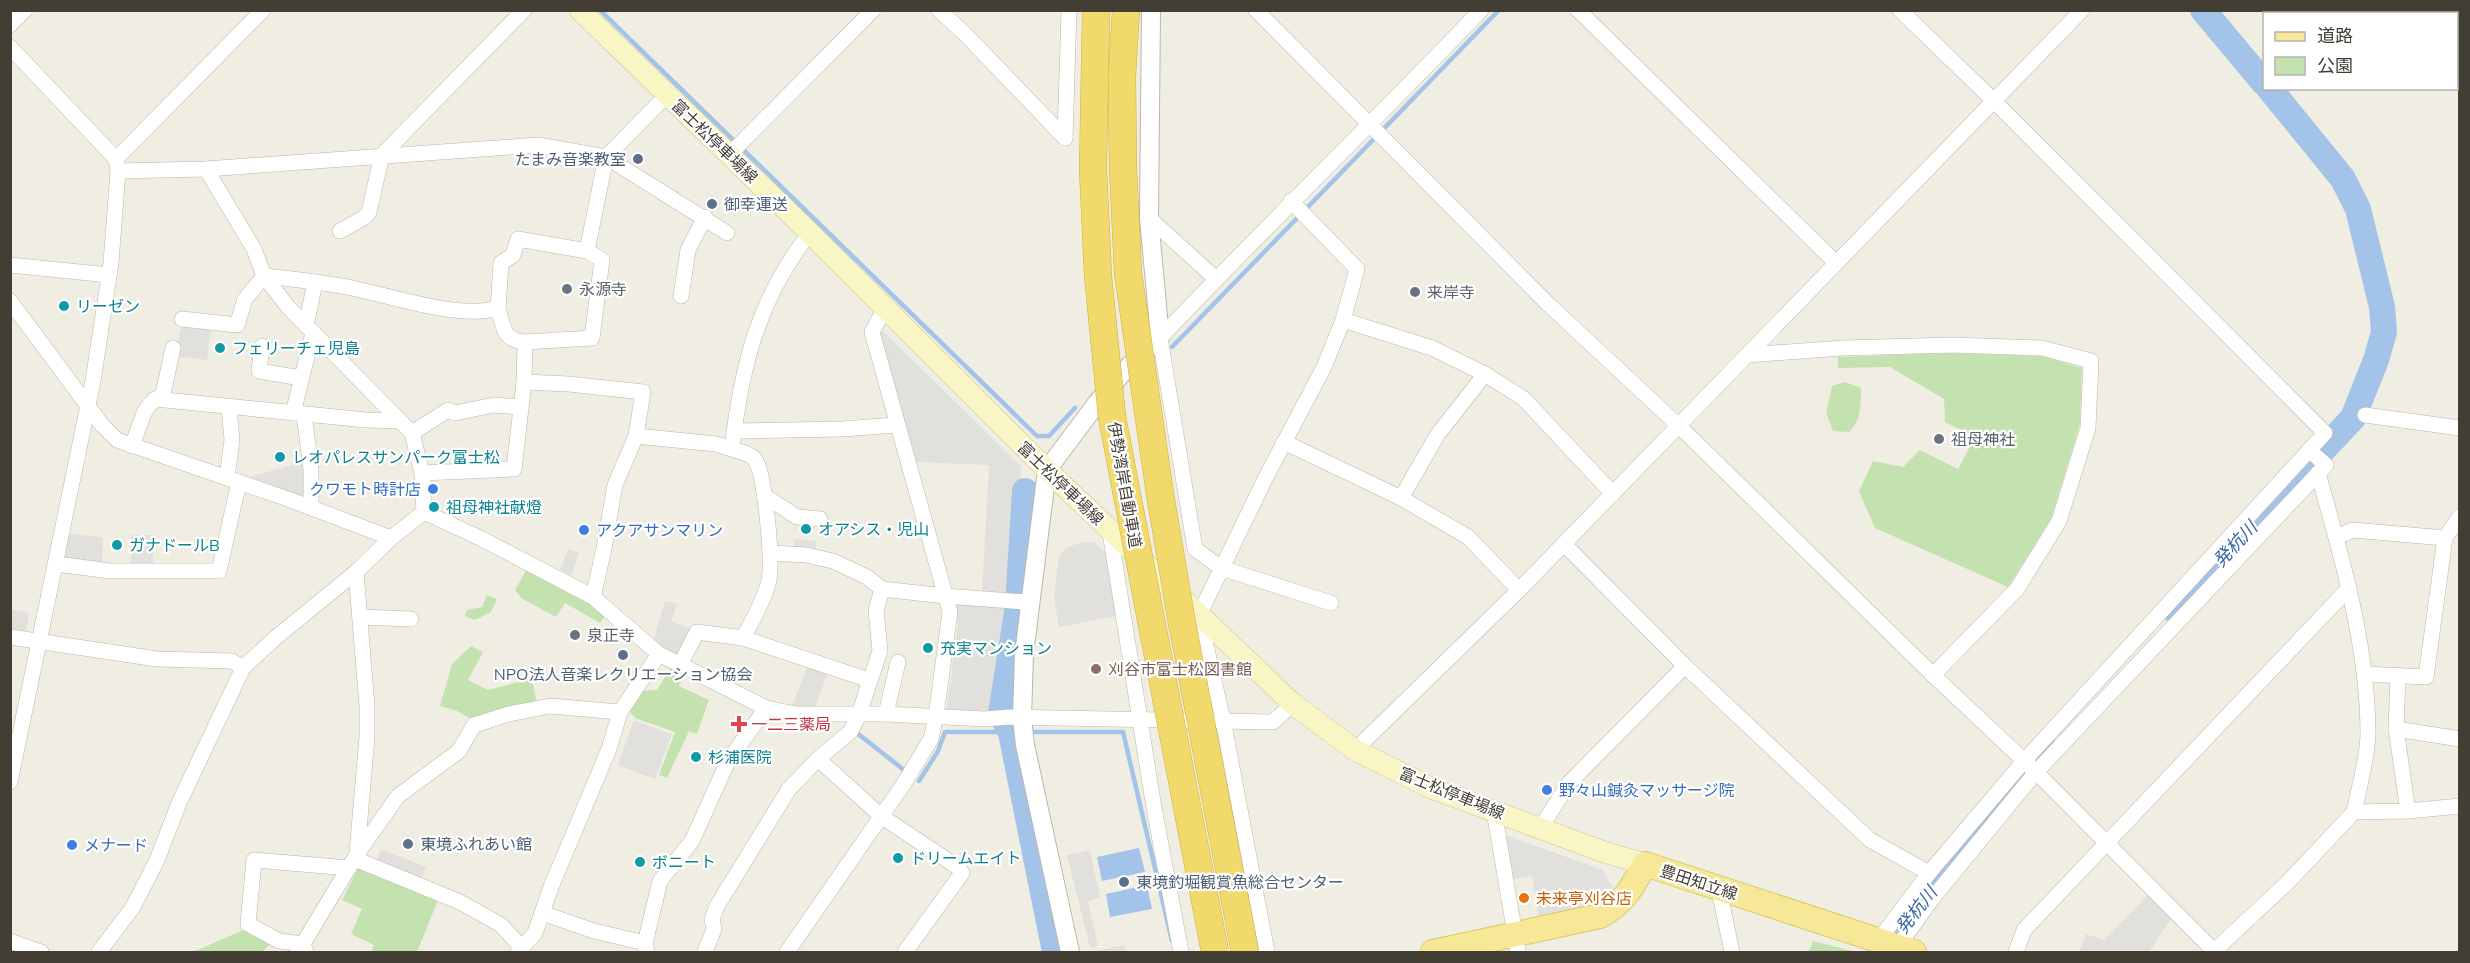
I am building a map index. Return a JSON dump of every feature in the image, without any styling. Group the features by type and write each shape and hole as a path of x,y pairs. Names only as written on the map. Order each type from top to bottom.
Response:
{"highway":[{"name":"伊勢湾岸自動車道","path":"1096,10 1093,78 1093,181 1098,276 1112,417 1215,952"},
{"name":"伊勢湾岸自動車道","path":"1126,10 1122,77 1128,273 1160,494 1178,599 1245,952"}],"main road":[{"name":"富士松停車場線","path":"580,10 667,95 735,150 810,233 1047,470 1293,704 1354,750 1431,788 1604,852 1645,864"},
{"name":"豊田知立線","path":"1433,952 1516,943 1600,916 1617,906 1628,895 1645,864 1888,945"}],"street":[{"path":"10,25 25,10"},
{"path":"10,782 88,406 109,275 117,165 263,10"},
{"path":"340,231 365,217 369,212 382,155 524,10"},
{"path":"735,150 873,10"},
{"path":"939,10 1065,138 1070,10"},
{"path":"1150,10 1149,218 1160,338 1195,549 1221,568 1331,603"},
{"path":"1256,10 1373,125 1548,304 1679,426 1933,675 2036,772 2213,952 2287,883 2354,812 2368,738 2365,674 2349,588 2322,469 2309,450"},
{"path":"1070,952 1015,718 1024,654 1027,603 1047,470 1125,370 1160,338 1216,279 1373,125 1481,10"},
{"path":"1578,10 1835,262"},
{"path":"1888,945 1929,873 2024,761 2325,433 1994,101 1900,10"},
{"path":"1354,750 1519,590 2082,10"},
{"path":"10,47 117,165 206,169 538,144 606,158 727,233"},
{"path":"587,251 606,158 667,95"},
{"path":"206,169 254,249 264,276 309,330 368,386 412,433 422,474 424,512"},
{"path":"1267,952 1223,720 1199,615 1284,442 1324,367 1343,320 1357,269 1293,204"},
{"path":"681,296 688,250 705,218"},
{"path":"1149,218 1216,279"},
{"path":"732,449 747,355 767,299 789,260 810,233"},
{"path":"518,239 587,251 602,260 592,338 513,341 507,335 498,308 501,263 513,255 518,239"},
{"path":"10,264 109,275"},
{"path":"264,276 315,282 450,308 485,312 498,308"},
{"path":"182,319 237,325 245,299 264,276"},
{"path":"310,508 311,469 298,413 315,282"},
{"path":"10,302 102,425 117,440 391,538"},
{"path":"787,952 931,739 936,716 950,612 896,425 872,332 885,308"},
{"path":"1343,320 1432,348 1485,374 1524,399 1613,494"},
{"path":"422,474 514,469 524,382 525,342"},
{"path":"1747,355 1843,348 1952,345 2042,348 2091,361 2088,428 2059,521 2017,589 1933,675"},
{"path":"262,346 259,371 301,378"},
{"path":"132,446 144,413 155,399 163,394 173,348"},
{"path":"1401,498 1438,434 1485,374"},
{"path":"524,382 643,392 636,436 615,485 593,597"},
{"path":"155,399 400,421"},
{"path":"412,433 448,410 455,414 494,405 520,407"},
{"path":"57,564 110,571 219,571 233,480 230,407"},
{"path":"2365,415 2460,428"},
{"path":"734,431 842,429 896,425"},
{"path":"636,436 716,444 750,455 756,462 765,496 771,553 768,584 743,638"},
{"path":"1284,442 1401,498 1468,537 1519,590"},
{"path":"1888,945 1932,899 2036,772 2322,469"},
{"path":"765,496 797,517 820,519"},
{"path":"424,512 482,538 593,597 659,654 766,708 796,714 886,714 985,719 1273,722 1293,704"},
{"path":"99,952 133,907 157,860 179,803 243,668 274,639 356,572 391,538 424,512"},
{"path":"2365,674 2426,677 2445,538 2460,516"},
{"path":"2336,537 2353,531 2445,538"},
{"path":"1110,532 1154,808 1181,952"},
{"path":"1564,544 1685,666 1870,840 1929,873"},
{"path":"771,553 806,555 833,561 867,577 874,585 882,589 1027,603"},
{"path":"354,860 367,737 356,572"},
{"path":"2016,952 2024,930 2349,588"},
{"path":"705,952 714,929 712,919 717,906 789,789 818,759 851,731 880,651 876,610 882,589"},
{"path":"360,617 411,619"},
{"path":"680,665 697,632 743,638 869,680"},
{"path":"10,637 157,659 232,661 243,668"},
{"path":"620,712 550,706 509,714 474,725 459,751 398,795 354,860 302,950 279,941 248,924 254,860 354,860 460,902 501,925 520,950 535,933 609,749 620,712 659,654"},
{"path":"886,714 898,662"},
{"path":"1541,827 1569,783 1685,666"},
{"path":"2398,676 2396,729 2408,811"},
{"path":"542,913 646,948 660,881 692,841 728,761 766,708"},
{"path":"2396,729 2460,739"},
{"path":"818,759 881,816 959,868 962,873 905,952"},
{"path":"2354,812 2408,811 2460,806"},
{"path":"1494,811 1516,943"},
{"path":"1719,890 1732,952"},
{"path":"10,941 41,952"}],"green space":[{"path":"1949,353 2041,356 2082,368 2080,424 2051,519 2008,587 1875,528 1859,491 1873,461 1903,467 1920,450 1958,469 1975,437 1945,422 1944,399 1890,367 1838,368 1838,357"},
{"path":"1845,382 1861,388 1860,412 1849,432 1833,431 1826,413 1832,386"},
{"path":"528,567 590,600 606,614 600,623 565,603 556,617 521,598 515,590"},
{"path":"487,595 497,599 491,612 475,620 465,616 467,610 482,607"},
{"path":"471,646 483,652 468,680 488,690 527,680 533,684 536,699 534,705 474,721 457,711 440,706 452,664"},
{"path":"673,664 685,672 679,686 709,700 697,734 689,731 667,778 659,775 675,732 635,718 628,710 641,691 657,690"},
{"path":"359,866 438,900 417,952 371,952 374,945 351,934 362,909 342,900"},
{"path":"248,928 271,943 262,952 193,952"},
{"path":"1813,941 1856,952 1809,952"}],"shaded area":[{"path":"183,322 211,325 207,360 174,356"},
{"path":"883,331 1021,466 1014,593 982,592 989,465 913,462 880,334"},
{"path":"306,461 306,501 250,477"},
{"path":"68,534 103,537 102,566 64,562"},
{"path":"131,535 153,535 153,567 131,566"},
{"path":"794,539 816,541 816,554 794,550"},
{"path":"1093,542 1106,552 1117,616 1059,627 1054,596 1059,556 1067,547"},
{"path":"568,549 579,552 572,576 560,570"},
{"path":"665,601 677,604 671,621 694,630 680,657 653,642"},
{"path":"952,602 1012,607 994,717 946,715 958,625"},
{"path":"10,609 29,613 25,635 11,632"},
{"path":"809,663 829,670 815,708 791,708"},
{"path":"634,720 672,734 655,779 618,765"},
{"path":"1505,835 1603,870 1616,894 1605,903 1539,920 1532,876 1513,879"},
{"path":"381,849 426,867 421,880 376,862"},
{"path":"1090,850 1100,898 1088,901 1098,946 1090,948 1067,855"},
{"path":"2149,894 2173,916 2149,952 2079,952 2086,934 2104,940"},
{"path":"1124,945 1126,952 1091,952"}],"water":[{"path":"1139,848 1145,872 1102,881 1097,857"},
{"path":"1147,885 1152,909 1110,917 1106,894"}],"waterway":[{"path":"600,10 1037,436 1049,436 1075,408"},
{"path":"1172,347 1499,10"},
{"name":"発杭川","path":"2203,10 2263,82"},
{"name":"発杭川","path":"2173,609 2353,418 2376,360 2384,332 2382,307 2358,209 2343,179 2271,90"},
{"path":"1025,491 1018,606 1001,714 1011,733 1055,952"},
{"path":"919,781 938,751 945,732 1020,732"},
{"path":"1029,732 1123,732 1172,941"},
{"path":"857,733 904,770"},
{"name":"発杭川","path":"1883,952 1899,927 2044,748"}],"place":[{"name":"たまみ音楽教室","path":"638,159"},
{"name":"御幸運送","path":"712,204"},
{"name":"永源寺","path":"567,289"},
{"name":"来岸寺","path":"1415,292"},
{"name":"リーゼン","path":"64,306"},
{"name":"フェリーチェ児島","path":"220,348"},
{"name":"祖母神社","path":"1939,439"},
{"name":"レオパレスサンパーク富士松","path":"280,457"},
{"name":"クワモト時計店","path":"433,489"},
{"name":"祖母神社献燈","path":"434,507"},
{"name":"オアシス・児山","path":"806,529"},
{"name":"アクアサンマリン","path":"584,530"},
{"name":"ガナドールB","path":"117,545"},
{"name":"泉正寺","path":"575,635"},
{"name":"充実マンション","path":"928,648"},
{"name":"NPO法人音楽レクリエーション協会","path":"623,655"},
{"name":"刈谷市富士松図書館","path":"1096,669"},
{"name":"一二三薬局","path":"739,724"},
{"name":"杉浦医院","path":"696,757"},
{"name":"野々山鍼灸マッサージ院","path":"1547,790"},
{"name":"東境ふれあい館","path":"408,844"},
{"name":"メナード","path":"72,845"},
{"name":"ドリームエイト","path":"898,858"},
{"name":"ボニート","path":"640,862"},
{"name":"東境釣堀観賞魚総合センター","path":"1124,882"},
{"name":"未来亭刈谷店","path":"1524,898"}]}
